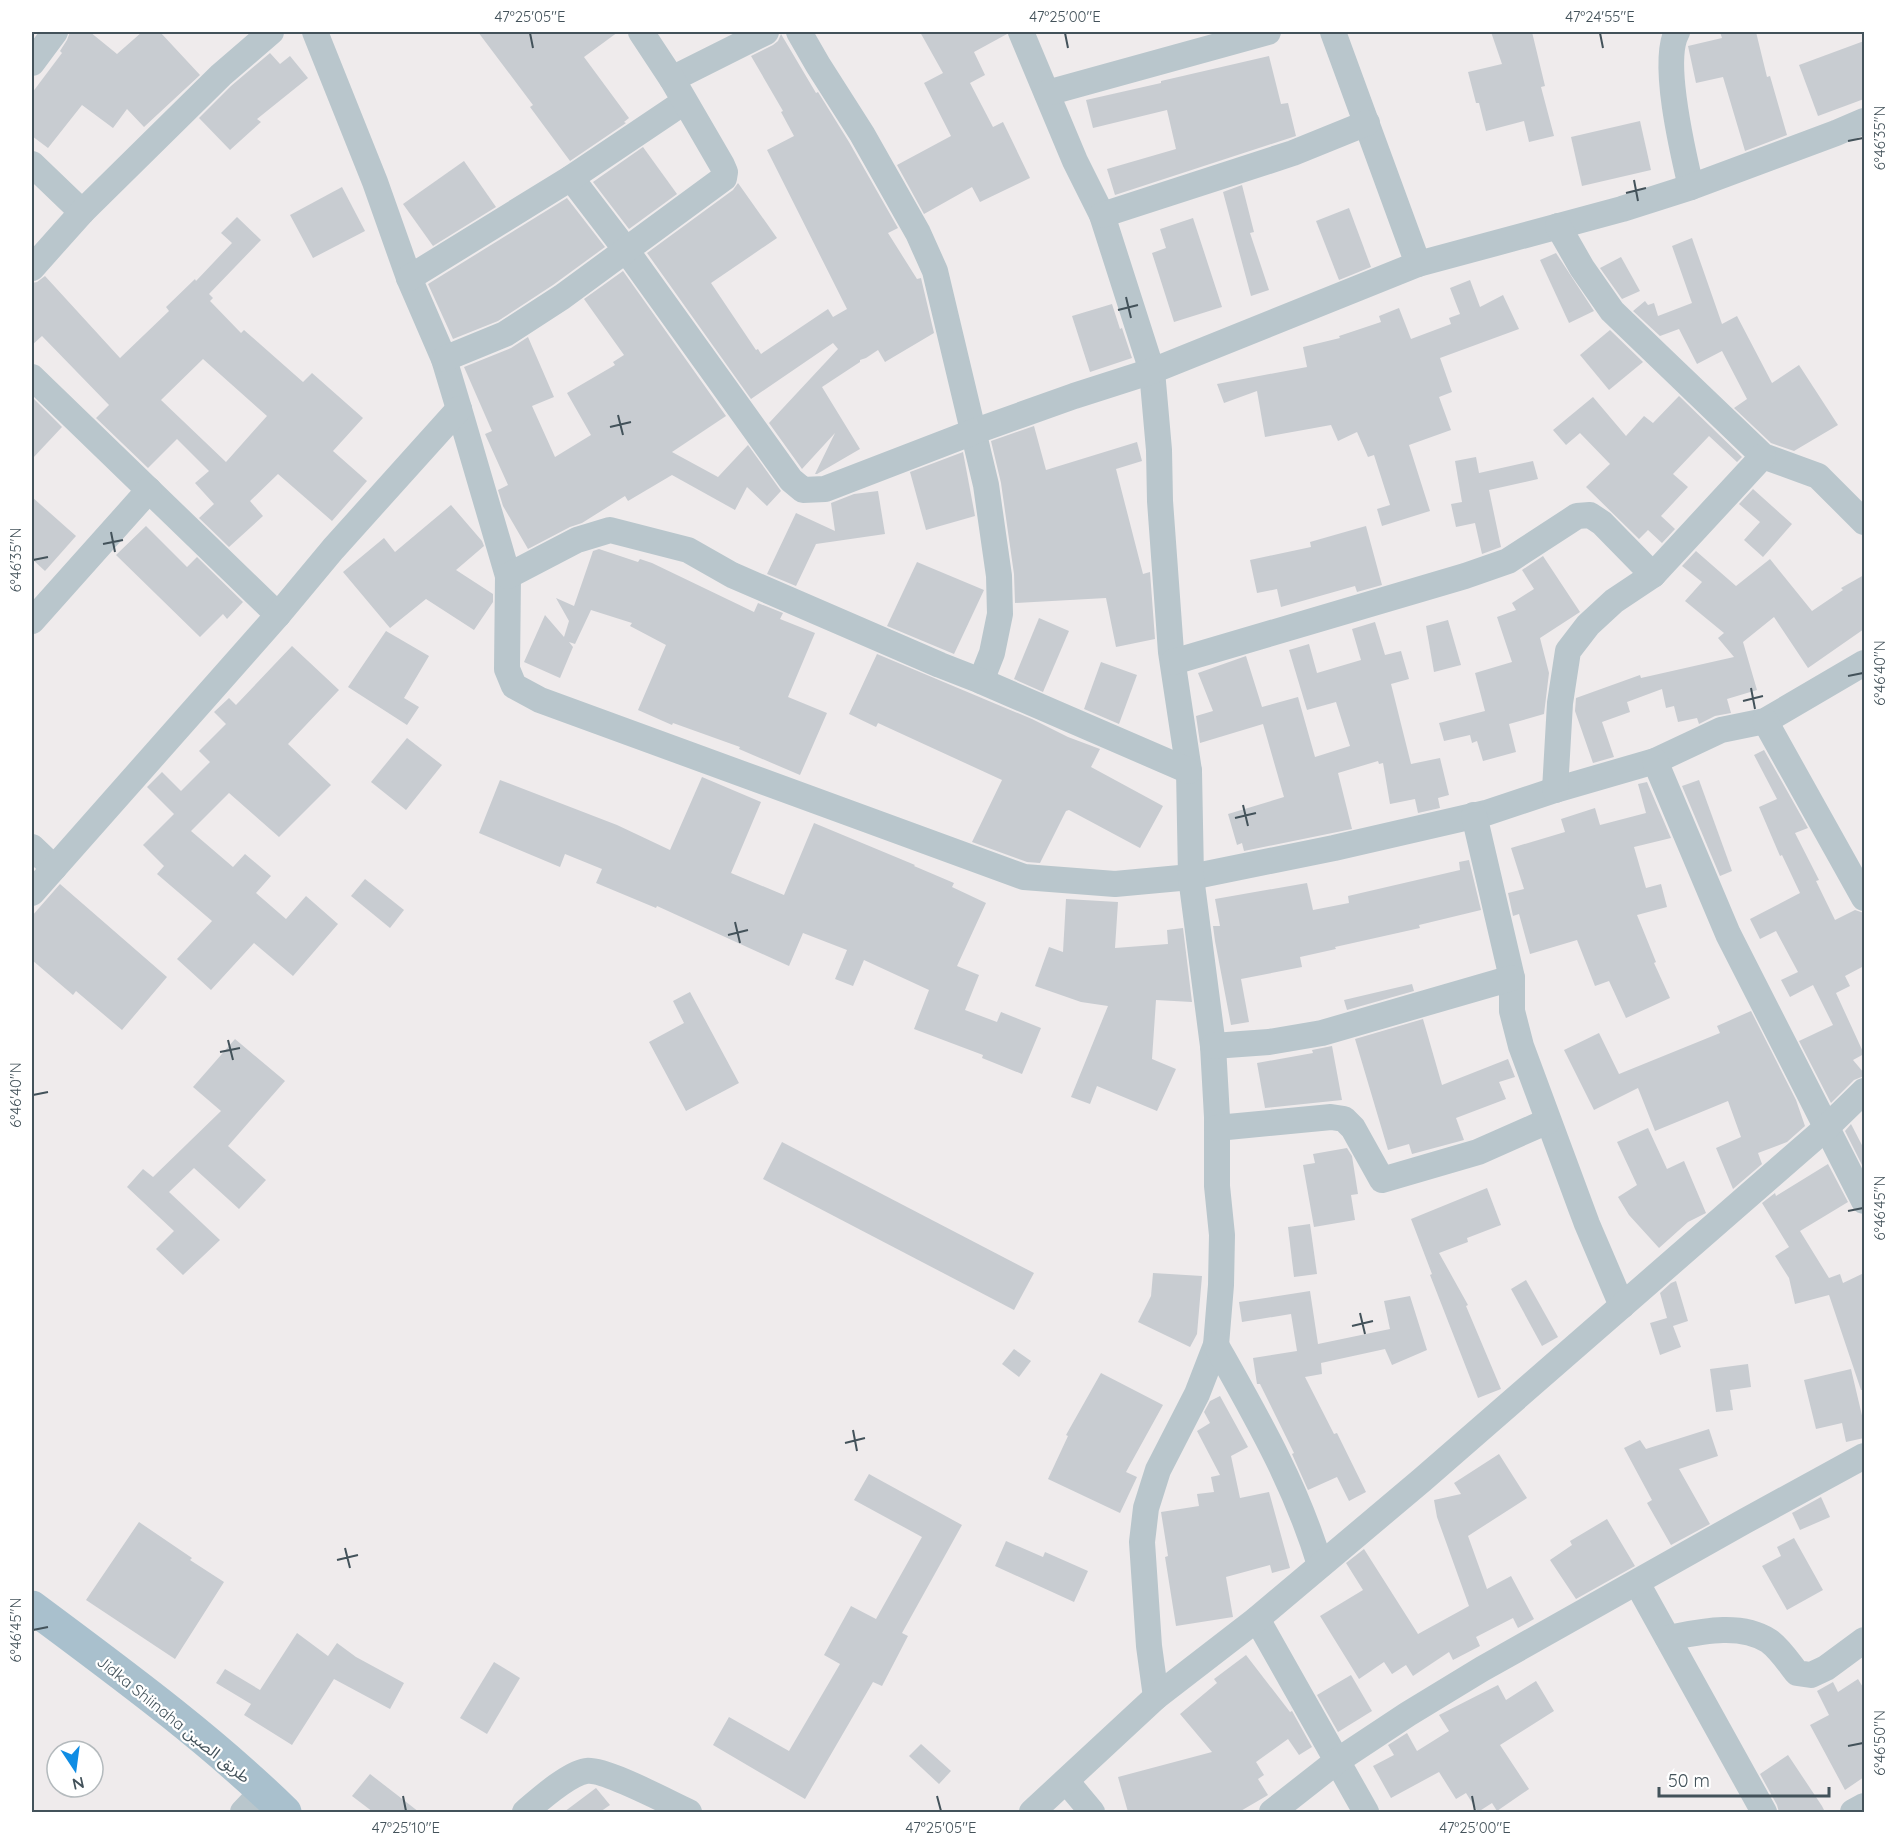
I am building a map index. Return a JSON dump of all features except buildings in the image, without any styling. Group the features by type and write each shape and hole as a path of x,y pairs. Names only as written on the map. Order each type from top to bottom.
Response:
{"main road":[{"name":"Jidka Shiinaha طريق الصين","path":"32,1608 152,1696 264,1805"}],"street":[{"path":"32,63 55,32"},
{"path":"32,268 82,212 221,75 271,32"},
{"path":"315,32 375,182 409,278 444,359 508,576 507,669 514,686 540,700 1024,877 1115,884 1191,877 1334,848 1486,813 1655,761 1721,730 1766,721 1864,663"},
{"path":"444,359 505,334 562,297 724,178 725,172 722,165 672,79 641,32"},
{"path":"672,79 766,32"},
{"path":"800,32 912,223 935,271 986,484 999,576 1000,614 994,644 981,681"},
{"path":"1021,32 1075,161 1102,215 1152,371 1173,662 1189,771 1191,877 1213,1046 1217,1186 1222,1235 1216,1345 1197,1395 1158,1470 1146,1508 1142,1542 1155,1697"},
{"path":"1047,93 1268,32"},
{"path":"1333,32 1418,264"},
{"path":"1677,32 1672,64 1679,134 1691,186"},
{"path":"409,278 571,178 684,102"},
{"path":"571,178 626,249 791,480 802,490 825,489 973,432 1152,371 1418,264 1622,209 1836,134 1864,121"},
{"path":"1102,215 1293,153 1367,123"},
{"path":"32,164 82,212"},
{"path":"1558,226 1582,268 1612,311 1762,456 1818,476 1864,522"},
{"path":"32,378 278,615"},
{"path":"32,893 278,615 333,549 459,409"},
{"path":"1555,790 1560,703 1568,651 1588,625 1614,601 1653,575 1762,456"},
{"path":"32,621 149,490"},
{"path":"1173,662 1465,576 1508,561 1577,516 1590,515 1602,523 1653,575"},
{"path":"508,576 577,540 610,530 688,550 742,580 1189,771"},
{"path":"1766,721 1864,898"},
{"path":"1655,761 1728,934 1864,1201"},
{"path":"1474,815 1512,978 1512,1011 1521,1046 1587,1224 1622,1306"},
{"path":"32,848 54,868"},
{"path":"1213,1046 1269,1042 1322,1033 1512,978"},
{"path":"1032,1812 1155,1697 1257,1619 1422,1480 1826,1128 1864,1091"},
{"path":"1217,1128 1331,1117 1344,1119 1353,1128 1382,1180 1478,1152 1548,1121"},
{"path":"1216,1345 1270,1441 1294,1493 1320,1565"},
{"path":"1272,1812 1337,1761 1482,1669 1864,1456"},
{"path":"1637,1583 1764,1812"},
{"path":"1257,1619 1365,1812"},
{"path":"1668,1638 1711,1630 1747,1632 1768,1641 1797,1673 1810,1675 1826,1668 1864,1640"},
{"path":"525,1812 565,1782 587,1771 604,1774 689,1812"},
{"path":"1066,1781 1092,1812"},
{"path":"1853,1812 1864,1806"}]}
